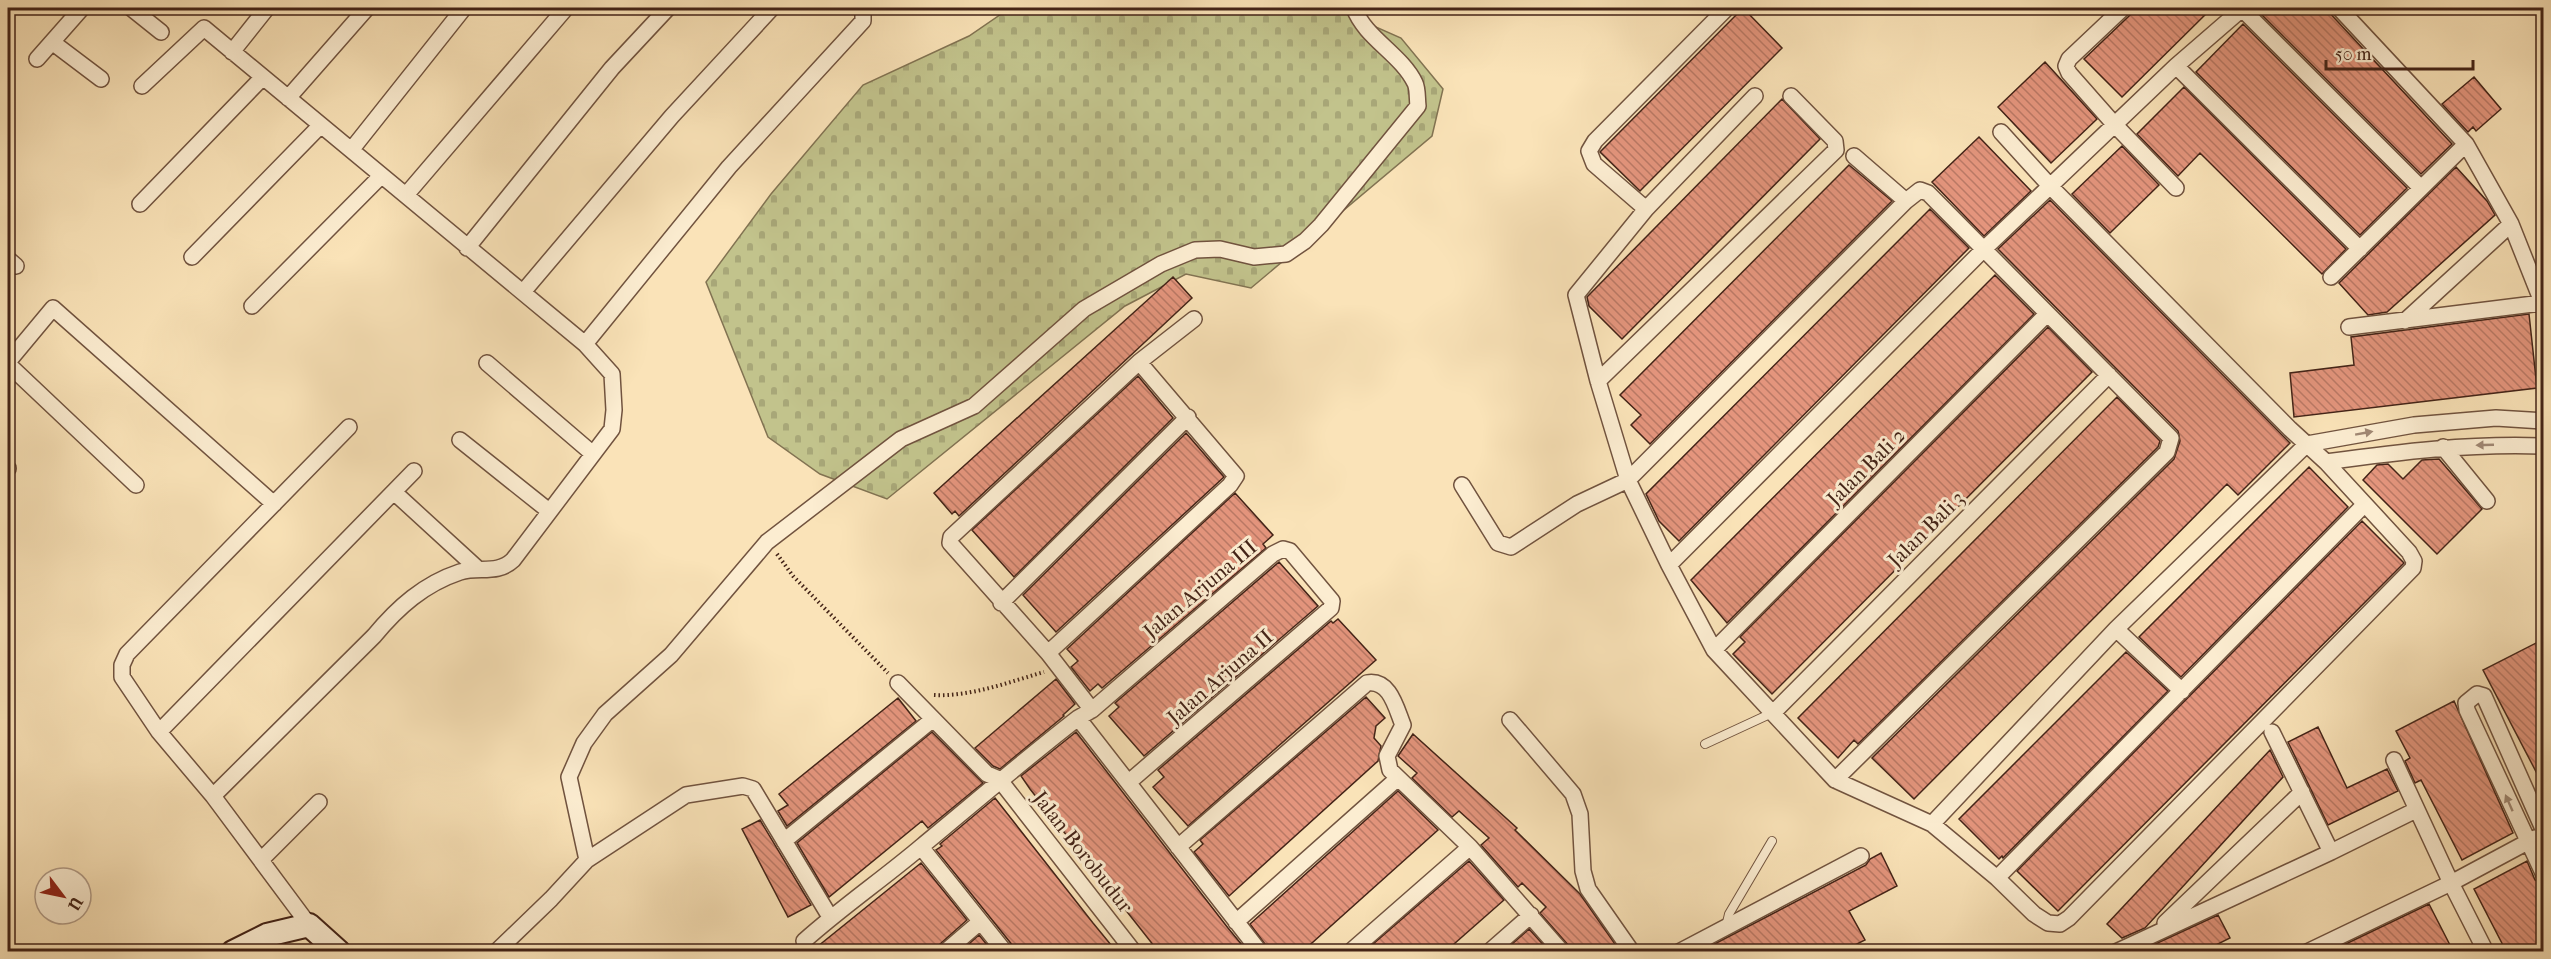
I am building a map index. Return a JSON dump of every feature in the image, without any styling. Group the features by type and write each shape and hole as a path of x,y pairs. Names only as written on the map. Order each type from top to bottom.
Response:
{"street":[{"path":"37,59 82,8"},
{"path":"131,8 162,32"},
{"path":"232,52 267,8"},
{"path":"288,98 367,8"},
{"path":"352,149 464,8"},
{"path":"406,195 566,8"},
{"path":"467,248 612,68 668,8"},
{"path":"523,292 672,116 772,8"},
{"path":"585,344 729,167 863,21 863,10 860,8"},
{"path":"587,860 569,777 584,743 605,714 671,655 767,542 901,439 974,406 1084,309 1161,264 1195,250 1220,249 1254,257 1286,254 1305,241 1390,143 1418,106 1416,84 1397,59 1357,17 1354,8"},
{"path":"2123,8 2069,59 2066,66 2069,73 2114,124 2176,188"},
{"path":"1669,565 1983,250 2176,66 2243,8 2421,188"},
{"path":"2339,8 2466,144 2511,224 2542,297 2405,321 2349,327"},
{"path":"1646,209 1594,164 1589,151 1595,141 1725,10"},
{"path":"142,86 204,28 585,344 612,374 614,410 612,429 507,565 500,569 461,571 431,584 398,608 374,636 213,796"},
{"path":"52,42 101,79"},
{"path":"2176,66 2360,249"},
{"path":"140,204 263,77"},
{"path":"1755,96 1646,209 1576,295 1598,381 1628,480 1714,650 1835,780 1932,824 2034,914 2048,923 2060,924 2069,918 2413,568 2412,556 2326,462 2050,186 2001,132"},
{"path":"1598,381 1836,150 1835,141 1791,96"},
{"path":"192,257 321,125"},
{"path":"2331,276 2466,144"},
{"path":"1854,156 1906,201"},
{"path":"252,306 381,176"},
{"path":"1462,485 1498,543 1511,547 1577,504 1628,480 1906,201 1920,190 1929,193 2170,438 2167,452 1835,780"},
{"path":"2405,321 2511,224"},
{"path":"136,485 8,363 53,308 274,504"},
{"name":"Jalan Bali 2","path":"1714,650 2047,315"},
{"path":"1194,319 1139,362 951,537 950,543 1001,603 1048,653 1129,782 1260,951"},
{"path":"1048,653 1230,485 1236,476 1139,362"},
{"path":"487,363 593,454"},
{"name":"Jalan Bali 3","path":"1774,712 2109,375"},
{"path":"1001,603 1188,417"},
{"path":"1932,824 2116,629 2307,444 2414,425 2496,418 2544,421"},
{"path":"339,951 309,926 213,796 159,732 122,677 122,665 127,654 349,427"},
{"path":"460,440 549,511"},
{"path":"2326,462 2443,447 2499,444 2544,446"},
{"path":"2443,447 2487,501"},
{"path":"159,732 414,471"},
{"path":"395,493 478,569"},
{"path":"1997,879 2364,506"},
{"name":"Jalan Arjuna III","path":"1085,714 1264,562 1283,549 1290,551 1332,601"},
{"name":"Jalan Arjuna II","path":"1129,782 1325,615 1331,608 1332,601"},
{"path":"2116,629 2182,691"},
{"path":"1178,847 1367,683 1375,682 1384,686 1397,708 1403,725 1387,756 1390,770 1470,847 1562,951"},
{"name":"Jalan Borobudur","path":"898,683 987,774 999,779 1134,951"},
{"path":"2307,951 2451,883 2527,842 2544,832 2484,696 2477,694 2466,703 2467,710 2527,842 2544,875"},
{"path":"804,941 830,917 921,847 999,779 1085,714"},
{"path":"784,841 932,720"},
{"path":"1510,720 1573,794 1580,814 1583,871 1587,889 1632,951"},
{"path":"2272,732 2331,852"},
{"path":"2394,760 2451,883 2486,951"},
{"path":"1236,922 1398,778"},
{"path":"496,951 551,899 587,860 686,795 743,786 753,789 830,917"},
{"path":"2156,932 2302,792"},
{"path":"261,860 319,802"},
{"path":"2116,951 2331,852 2416,810"},
{"path":"921,847 1005,951"},
{"path":"1350,951 1470,847"},
{"path":"1679,951 1861,856"},
{"path":"1489,951 1531,915"},
{"path":"945,951 980,922"},
{"path":"233,951 267,935 309,926"}],"lane":[{"path":"1706,744 1774,712"},
{"path":"1725,929 1729,914 1772,841"}],"path":[{"path":"767,542 801,584 898,683"},
{"path":"933,695 945,696 986,688 1059,668"}],"green space":[{"path":"1010,8 1333,8 1401,38 1443,89 1432,136 1251,288 1186,274 1125,306 887,499 820,474 768,437 706,282 771,194 863,85 969,36"}],"building":[{"path":"1743,8 1782,48 1640,191 1600,152"},
{"path":"2133,8 2212,8 2122,97 2084,59 2130,15"},
{"path":"2260,8 2325,8 2452,144 2421,174 2257,10"},
{"path":"2243,24 2407,188 2360,235 2196,72"},
{"path":"2045,62 2097,119 2051,163 1998,107"},
{"path":"2474,77 2501,109 2476,131 2473,127 2468,132 2442,104"},
{"path":"2184,87 2346,249 2322,274 2200,153 2178,176 2137,134"},
{"path":"1782,99 1820,139 1622,339 1589,306 1587,297"},
{"path":"1979,137 2031,191 1984,236 1932,182"},
{"path":"2122,146 2159,185 2110,233 2072,194"},
{"path":"1849,165 1892,201 1650,444 1631,425 1641,415 1620,395"},
{"path":"2456,167 2487,201 2495,215 2387,312 2368,315 2339,283"},
{"path":"2050,200 2290,443 2238,495 2227,484 1914,799 1872,758 2174,459 2180,441 2178,431 1998,249"},
{"path":"1930,209 1969,248 1679,541 1659,521 1646,494"},
{"path":"1995,275 2034,314 1727,623 1691,580"},
{"path":"1173,277 1192,298 959,516 955,511 952,514 934,493"},
{"path":"2529,314 2537,388 2294,417 2290,373 2354,365 2351,337"},
{"path":"2048,327 2092,372 1772,694 1733,654 1745,642 1740,637"},
{"path":"1138,376 1173,418 1014,577 972,530"},
{"path":"2117,397 2160,441 2158,447 1858,744 1854,740 1838,758 1798,718"},
{"path":"1186,433 1224,477 1056,632 1023,595"},
{"path":"2439,459 2482,509 2437,554 2363,480 2377,465 2388,464 2403,479 2422,460"},
{"path":"2309,467 2348,507 2181,677 2139,637"},
{"path":"1235,493 1273,535 1263,544 1266,548 1102,688 1098,684 1090,691 1071,667 1078,661 1067,649"},
{"path":"2362,521 2404,563 2058,911 2017,871"},
{"path":"1279,562 1318,606 1144,756 1109,716 1119,707 1115,703"},
{"path":"1338,619 1376,660 1188,826 1153,787 1164,777 1158,770 1331,621 1333,623"},
{"path":"2544,639 2544,787 2483,670"},
{"path":"2126,652 2168,691 2003,858 2002,856 1999,859 1959,819"},
{"path":"1056,679 1075,704 1064,716 1000,769 993,766 975,748"},
{"path":"1366,697 1385,718 1376,726 1374,738 1381,746 1378,761 1229,896 1194,852 1203,844 1200,840"},
{"path":"898,698 916,721 787,826 778,811 788,805 779,794"},
{"path":"2454,701 2513,833 2462,860 2421,780 2415,783 2405,761 2410,758 2396,731"},
{"path":"2318,727 2347,788 2387,769 2398,791 2328,825 2288,742"},
{"path":"932,732 983,783 928,828 922,821 829,897 797,843"},
{"path":"1076,732 1247,951 1158,951 1030,789 1021,776"},
{"path":"1413,734 1517,828 1515,830 1580,894 1615,944 1604,951 1572,951 1540,913 1546,907 1522,883 1518,887 1481,845 1489,838 1459,811 1452,817 1412,778 1417,773 1398,756"},
{"path":"2270,750 2283,777 2145,928 2122,938 2107,924"},
{"path":"1398,791 1438,830 1303,951 1270,951 1250,924"},
{"path":"995,798 1116,951 1015,951 936,850 942,846 940,844"},
{"path":"760,820 811,905 788,917 742,829"},
{"path":"1881,853 1897,886 1849,911 1865,940 1843,951 1701,951 1866,865 1870,859"},
{"path":"1469,861 1504,900 1446,951 1365,951"},
{"path":"2527,861 2535,880 2544,885 2544,951 2506,951 2474,889"},
{"path":"921,863 967,920 939,945 936,951 812,951"},
{"path":"2429,904 2453,951 2331,951"},
{"path":"2218,915 2230,938 2204,951 2140,951"},
{"path":"1529,929 1549,951 1504,951"},
{"path":"979,935 992,951 961,951"}]}
